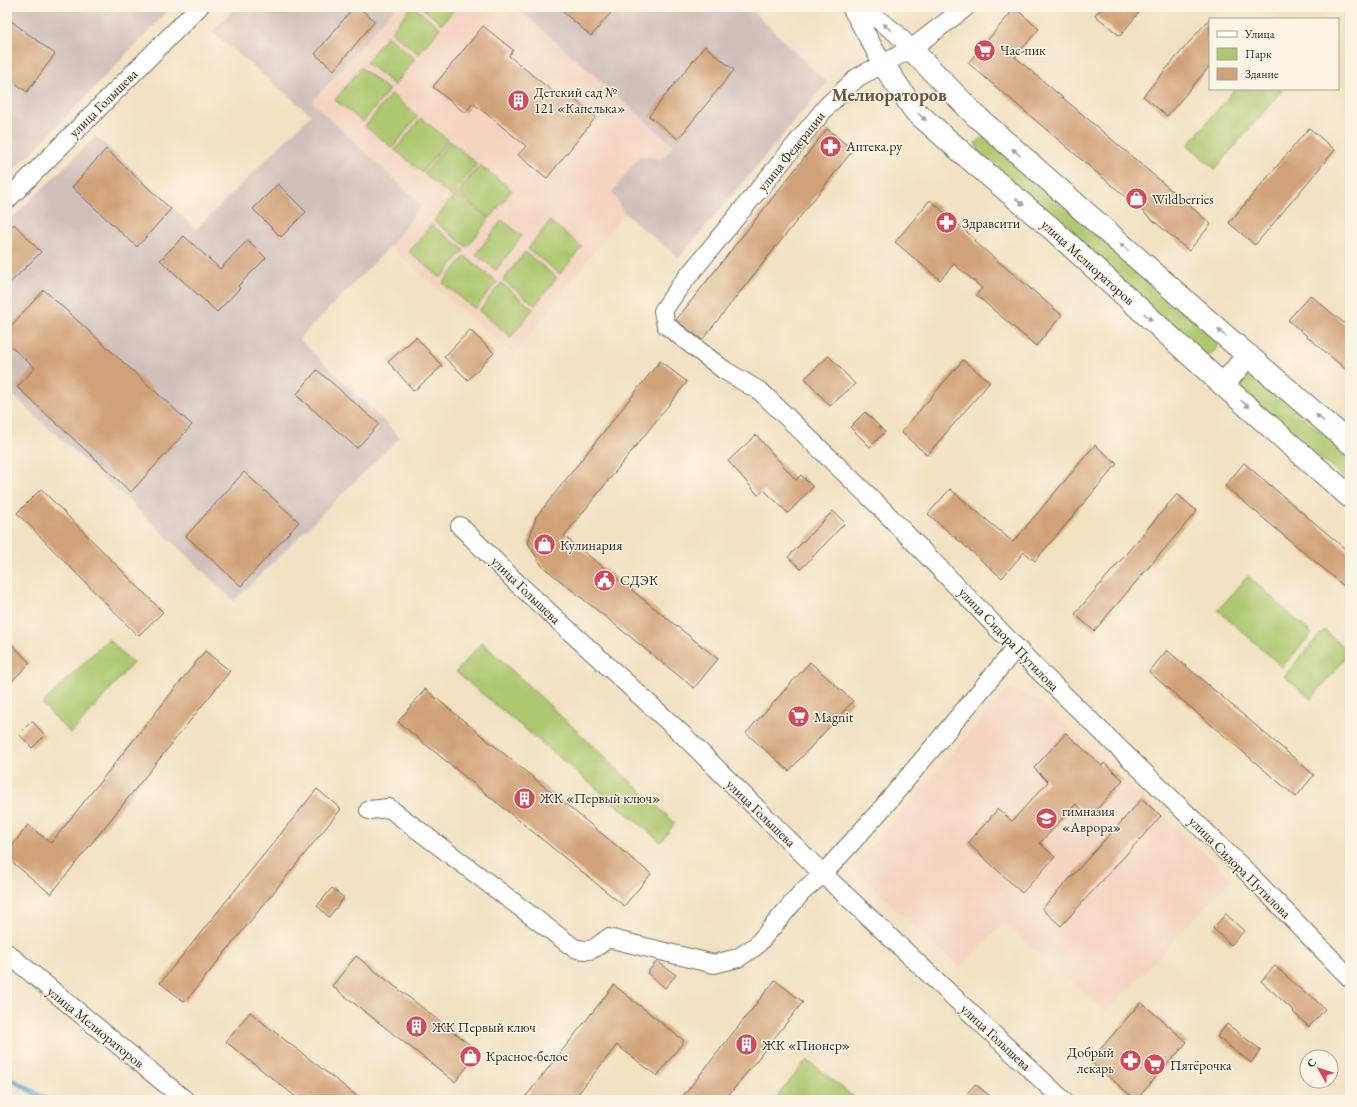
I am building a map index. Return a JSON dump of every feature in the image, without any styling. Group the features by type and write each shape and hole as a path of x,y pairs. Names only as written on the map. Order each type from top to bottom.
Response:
{"street":[{"name":"улица Голышева","path":"7,200 199,7"},
{"name":"улица Мелиораторов","path":"851,7 882,63 915,111 1051,228 1223,385 1350,497"},
{"path":"861,7 896,33 980,120 1350,443"},
{"name":"улица Федерации","path":"663,311 680,286 827,106 858,77 911,49 966,7"},
{"name":"улица Сидора Путилова","path":"663,311 666,325 724,370 761,392 881,508 1016,648 1075,707 1245,870 1350,978"},
{"path":"1223,385 1248,355"},
{"name":"улица Голышева","path":"460,526 517,583 683,735 823,874 1063,1100"},
{"path":"369,810 389,808 574,948 586,951 596,948 608,938 714,964 738,958 756,946 802,892 823,874 878,812 1016,648"},
{"name":"улица Мелиораторов","path":"7,953 186,1100"}],"shaded area":[{"path":"7,7 172,7 7,178"},
{"path":"236,7 395,7 312,102 422,205 390,247 299,339 400,437 234,601 126,498 7,390 7,223 96,136 196,229 311,115 212,32"},
{"path":"395,7 516,7 673,145 662,159 612,192 624,213 514,355 390,247 422,205 312,102"},
{"path":"516,7 749,7 827,83 679,258 624,213 612,192 640,156 662,159 673,145"},
{"path":"1010,687 1038,700 1232,879 1106,1012 1004,923 960,968 852,868"}],"green space":[{"path":"411,7 414,7 440,28 419,54 391,32"},
{"path":"421,7 456,7 442,24"},
{"path":"387,36 415,59 394,85 366,62"},
{"path":"361,68 389,90 363,122 335,100"},
{"path":"1234,90 1282,90 1215,169 1188,145"},
{"path":"391,94 418,116 392,148 365,126"},
{"path":"421,118 448,140 422,172 395,150"},
{"path":"981,139 986,139 992,143 1217,342 1217,347 1214,352 1205,356 989,168 975,143"},
{"path":"450,141 477,164 451,196 424,174"},
{"path":"480,165 512,190 490,218 458,192"},
{"path":"456,193 489,219 467,247 434,221"},
{"path":"502,220 522,236 496,270 476,254"},
{"path":"550,221 582,247 560,274 528,249"},
{"path":"431,225 464,250 441,278 409,252"},
{"path":"525,252 557,278 535,305 503,280"},
{"path":"465,256 497,282 475,309 443,283"},
{"path":"501,283 533,309 511,337 479,311"},
{"path":"1246,373 1251,373 1257,377 1350,457 1350,484 1239,387 1238,383"},
{"path":"1248,576 1312,634 1282,667 1218,610"},
{"path":"1324,630 1350,653 1311,699 1284,676"},
{"path":"108,639 133,663 71,734 42,704"},
{"path":"482,642 675,823 661,842 456,672"},
{"path":"807,1060 854,1097 852,1100 774,1100"}],"building":[{"path":"354,7 358,7 375,21 334,70 315,54"},
{"path":"557,7 616,7 591,36"},
{"path":"1102,7 1143,7 1120,36 1095,15"},
{"path":"1015,8 1039,29 1015,57 1211,224 1189,251 968,63"},
{"path":"7,18 55,54 27,92 7,77"},
{"path":"1209,19 1209,67 1167,116 1143,96"},
{"name":"Детский сад № 121 «Капелька»","path":"483,26 513,50 509,56 562,99 567,93 596,117 547,178 518,155 526,146 473,103 465,113 433,87"},
{"path":"705,46 734,70 678,139 649,116"},
{"path":"1309,128 1335,150 1255,245 1229,223"},
{"path":"827,129 853,150 702,340 676,320"},
{"path":"106,149 171,209 137,247 72,187"},
{"path":"278,184 306,212 281,237 253,209"},
{"path":"930,200 975,239 974,241 1062,315 1036,346 976,295 982,288 954,264 940,280 895,242"},
{"path":"14,224 41,252 7,286 7,231"},
{"path":"184,236 220,269 248,240 266,258 238,286 240,288 217,312 160,260"},
{"path":"44,290 192,425 131,492 17,387 35,368 7,343 7,330"},
{"path":"1310,295 1350,328 1350,373 1288,320"},
{"path":"470,330 494,353 468,380 444,357"},
{"path":"416,337 442,366 414,391 388,362"},
{"path":"829,356 855,384 830,406 805,378"},
{"path":"963,360 990,382 927,455 901,432"},
{"path":"660,361 687,382 564,536 718,659 694,688 542,566 528,543 536,517"},
{"path":"317,370 379,424 357,448 296,395"},
{"path":"865,412 885,432 870,447 850,427"},
{"path":"756,435 796,480 801,475 813,487 788,513 764,490 758,495 728,461"},
{"path":"1095,445 1117,464 1035,561 1024,552 1002,578 928,514 950,489 1013,542"},
{"path":"1244,463 1350,553 1350,591 1225,486"},
{"path":"244,472 299,522 241,586 186,536"},
{"path":"41,489 163,612 138,636 17,513"},
{"path":"1177,494 1197,511 1094,631 1075,614"},
{"path":"833,511 845,523 801,569 788,557"},
{"path":"7,639 30,663 7,686"},
{"path":"1167,650 1314,775 1296,797 1149,672"},
{"path":"205,651 230,671 51,894 7,858 7,852 28,825 51,843"},
{"name":"Magnit","path":"810,662 853,701 789,771 746,733"},
{"name":"ЖК «Первый ключ»","path":"425,689 651,874 624,906 398,722"},
{"path":"32,721 45,735 32,748 19,734"},
{"path":"1066,733 1102,766 1104,763 1123,780 1090,817 1076,804 1040,843 1055,857 1022,893 968,843 998,809 1012,821 1048,782 1034,768"},
{"path":"317,789 341,809 185,1002 160,983"},
{"path":"1142,799 1161,816 1061,926 1042,909"},
{"path":"332,888 344,898 329,917 317,906"},
{"path":"1226,914 1244,931 1231,945 1213,928"},
{"name":"ЖК Первый ключ","path":"356,956 479,1052 455,1082 332,986"},
{"path":"657,961 676,975 665,988 647,973"},
{"path":"1275,966 1308,996 1309,994 1325,1009 1309,1027 1261,981"},
{"name":"ЖК «Пионер»","path":"775,980 803,1002 725,1100 680,1100"},
{"path":"614,985 684,1041 657,1076 617,1045 573,1100 523,1100"},
{"path":"1141,1002 1187,1042 1136,1100 1090,1061"},
{"path":"250,1012 362,1100 300,1100 226,1042"},
{"path":"1227,1024 1261,1050 1251,1063 1217,1037"},
{"path":"975,1084 995,1100 962,1100"}],"waterway":[{"path":"7,1077 48,1100"}],"place":[{"name":"Час-пик","path":"985,50"},
{"name":"Детский сад № 121 «Капелька»","path":"518,100"},
{"name":"Аптека.ру","path":"830,146"},
{"name":"Wildberries","path":"1136,199"},
{"name":"Здравсити","path":"947,223"},
{"name":"Кулинария","path":"544,545"},
{"name":"СДЭК","path":"604,580"},
{"name":"Magnit","path":"799,717"},
{"name":"ЖК «Первый ключ»","path":"525,798"},
{"name":"гимназия «Аврора»","path":"1046,819"},
{"name":"ЖК Первый ключ","path":"416,1027"},
{"name":"ЖК «Пионер»","path":"746,1045"},
{"name":"Красное-белое","path":"470,1056"},
{"name":"Добрый лекарь","path":"1130,1060"},
{"name":"Пятёрочка","path":"1154,1065"}],"district":[{"name":"Мелиораторов","path":"889,95"}]}
